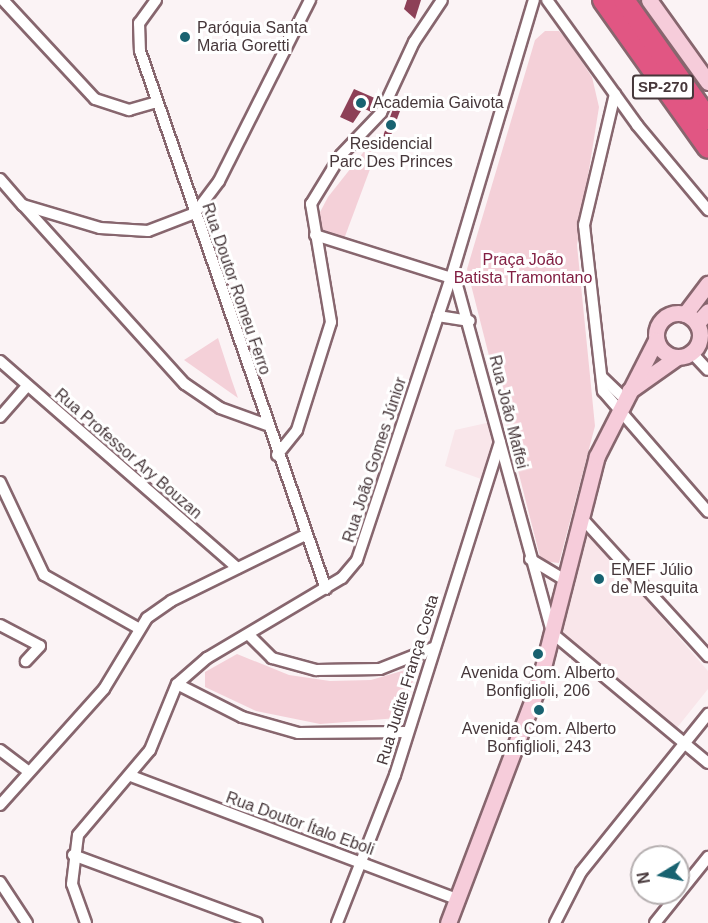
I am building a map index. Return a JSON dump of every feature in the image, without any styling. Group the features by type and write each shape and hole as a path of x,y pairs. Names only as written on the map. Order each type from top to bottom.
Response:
{"highway":[{"path":"588,0 621,25"},
{"name":"SP-270","path":"603,0 708,148"},
{"name":"SP-270","path":"624,0 708,119"}],"main road":[{"path":"649,0 708,82"},
{"path":"691,319 708,284"},
{"path":"448,923 552,633 580,516 623,400 656,340 663,319 691,319 708,311"},
{"path":"623,400 676,358 692,352 700,339 691,319"},
{"path":"656,340 664,352 676,358"}],"street":[{"path":"3,0 95,99 129,110 157,102"},
{"name":"Rua Doutor Romeu Ferro","path":"156,0 137,32 157,102 277,455 326,589"},
{"path":"23,205 128,232 168,227 195,213 219,181 310,0"},
{"path":"277,455 297,430 331,322 311,204 341,155 381,113 414,42 442,0"},
{"name":"Rua João Gomes Júnior","path":"86,923 72,884 73,855 86,822 131,776 150,750 177,684 207,658 326,589 350,571 363,546 451,278 534,0"},
{"path":"546,0 615,94 708,210"},
{"path":"615,94 584,225 600,374 605,397 623,400 708,512"},
{"path":"0,179 185,384 211,404 267,425"},
{"path":"315,235 451,278"},
{"name":"Rua João Maffei","path":"451,278 470,321 528,556 552,633"},
{"path":"438,316 470,321"},
{"path":"692,352 708,370"},
{"name":"Rua Professor Ary Bouzan","path":"0,361 237,568"},
{"path":"0,417 27,386"},
{"name":"Rua Judite França Costa","path":"338,923 407,732 500,442"},
{"path":"0,482 44,575 138,628"},
{"path":"580,516 708,656"},
{"path":"0,805 104,689 138,628 171,601 305,535"},
{"path":"528,556 565,580"},
{"path":"0,625 40,646 26,661"},
{"path":"552,633 708,763"},
{"path":"249,635 272,658 316,670 380,669 433,648"},
{"path":"177,684 242,717 298,733 407,732"},
{"path":"555,923 581,872 708,714"},
{"path":"0,750 29,772"},
{"name":"Rua Doutor Ítalo Eboli","path":"131,776 457,899"},
{"path":"73,855 257,923"},
{"path":"654,923 708,857"},
{"path":"0,882 27,923"}],"shaded area":[{"path":"491,422 493,439 481,479 445,466 455,430"},
{"name":"EMEF Júlio de Mesquita","path":"584,529 708,671 708,689 676,729 558,630"}],"green space":[{"name":"Praça João Batista Tramontano","path":"545,31 559,31 568,41 592,77 599,107 577,245 595,426 559,563 541,561 467,269 535,40"},
{"path":"366,149 376,153 344,239 322,231 318,216 328,197"},
{"path":"218,338 232,381 238,398 184,360"},
{"path":"237,654 289,675 330,681 371,680 419,666 398,718 320,724 256,711 205,687 205,672"}],"building":[{"path":"407,0 421,0 415,19 404,9"},
{"name":"Academia Gaivota","path":"354,89 377,99 371,112 363,108 353,123 340,117"},
{"name":"Residencial Parc Des Princes","path":"393,109 400,111 390,138 383,136"}],"place":[{"name":"Paróquia Santa Maria Goretti","path":"185,37"},
{"name":"Academia Gaivota","path":"361,103"},
{"name":"Residencial Parc Des Princes","path":"391,125"},
{"name":"EMEF Júlio de Mesquita","path":"599,579"},
{"name":"Avenida Com. Alberto Bonfiglioli, 206","path":"538,654"},
{"name":"Avenida Com. Alberto Bonfiglioli, 243","path":"539,710"}]}
